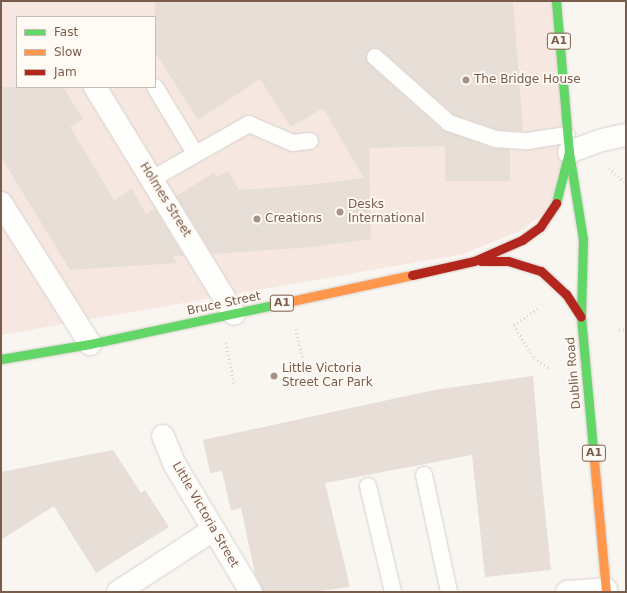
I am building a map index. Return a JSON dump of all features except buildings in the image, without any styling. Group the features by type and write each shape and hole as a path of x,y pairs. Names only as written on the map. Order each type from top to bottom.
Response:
{"main road":[{"name":"A1","path":"556,1 568,143"},
{"name":"Bruce Street","path":"1,359 90,344 474,261 522,240 540,227 556,203 568,143"},
{"name":"Dublin Road","path":"568,143 582,221 581,317 606,591"},
{"name":"Bruce Street","path":"474,261 508,261 541,271 566,294 581,317"}],"street":[{"name":"Holmes Street","path":"96,88 234,314"},
{"path":"568,143 602,140 626,135"},
{"path":"1,203 90,344"},
{"name":"Little Victoria Street","path":"163,436 175,465 251,592"},
{"path":"118,592 213,530"},
{"path":"566,592 606,591"}],"lane":[{"path":"375,57 449,123 496,139 568,143"},
{"path":"156,88 196,154"},
{"path":"152,179 249,124 293,143 310,141"},
{"path":"424,475 449,592"},
{"path":"368,486 393,592"}],"path":[{"path":"609,167 626,184"},
{"path":"538,309 514,325 534,358 551,370"},
{"path":"619,330 626,329"},
{"path":"296,330 306,371"},
{"path":"226,342 235,386"}],"shaded area":[{"path":"1,1 556,1 569,152 556,203 522,230 463,254 1,335"}],"traffic: fast":[{"path":"556,1 569,152 583,239 581,317 594,460"},
{"path":"556,203 569,152"},
{"path":"1,359 90,344 273,305"}],"traffic: slow":[{"path":"273,305 412,275"},
{"path":"594,460 606,592"}],"traffic: jam":[{"path":"412,275 474,261 522,240 540,227 556,203"},
{"path":"481,261 508,261 541,271 566,294 581,317"}],"place":[{"name":"The Bridge House","path":"466,80"},
{"name":"Desks International","path":"340,212"},
{"name":"Creations","path":"257,219"},
{"name":"Little Victoria Street Car Park","path":"274,376"}]}
